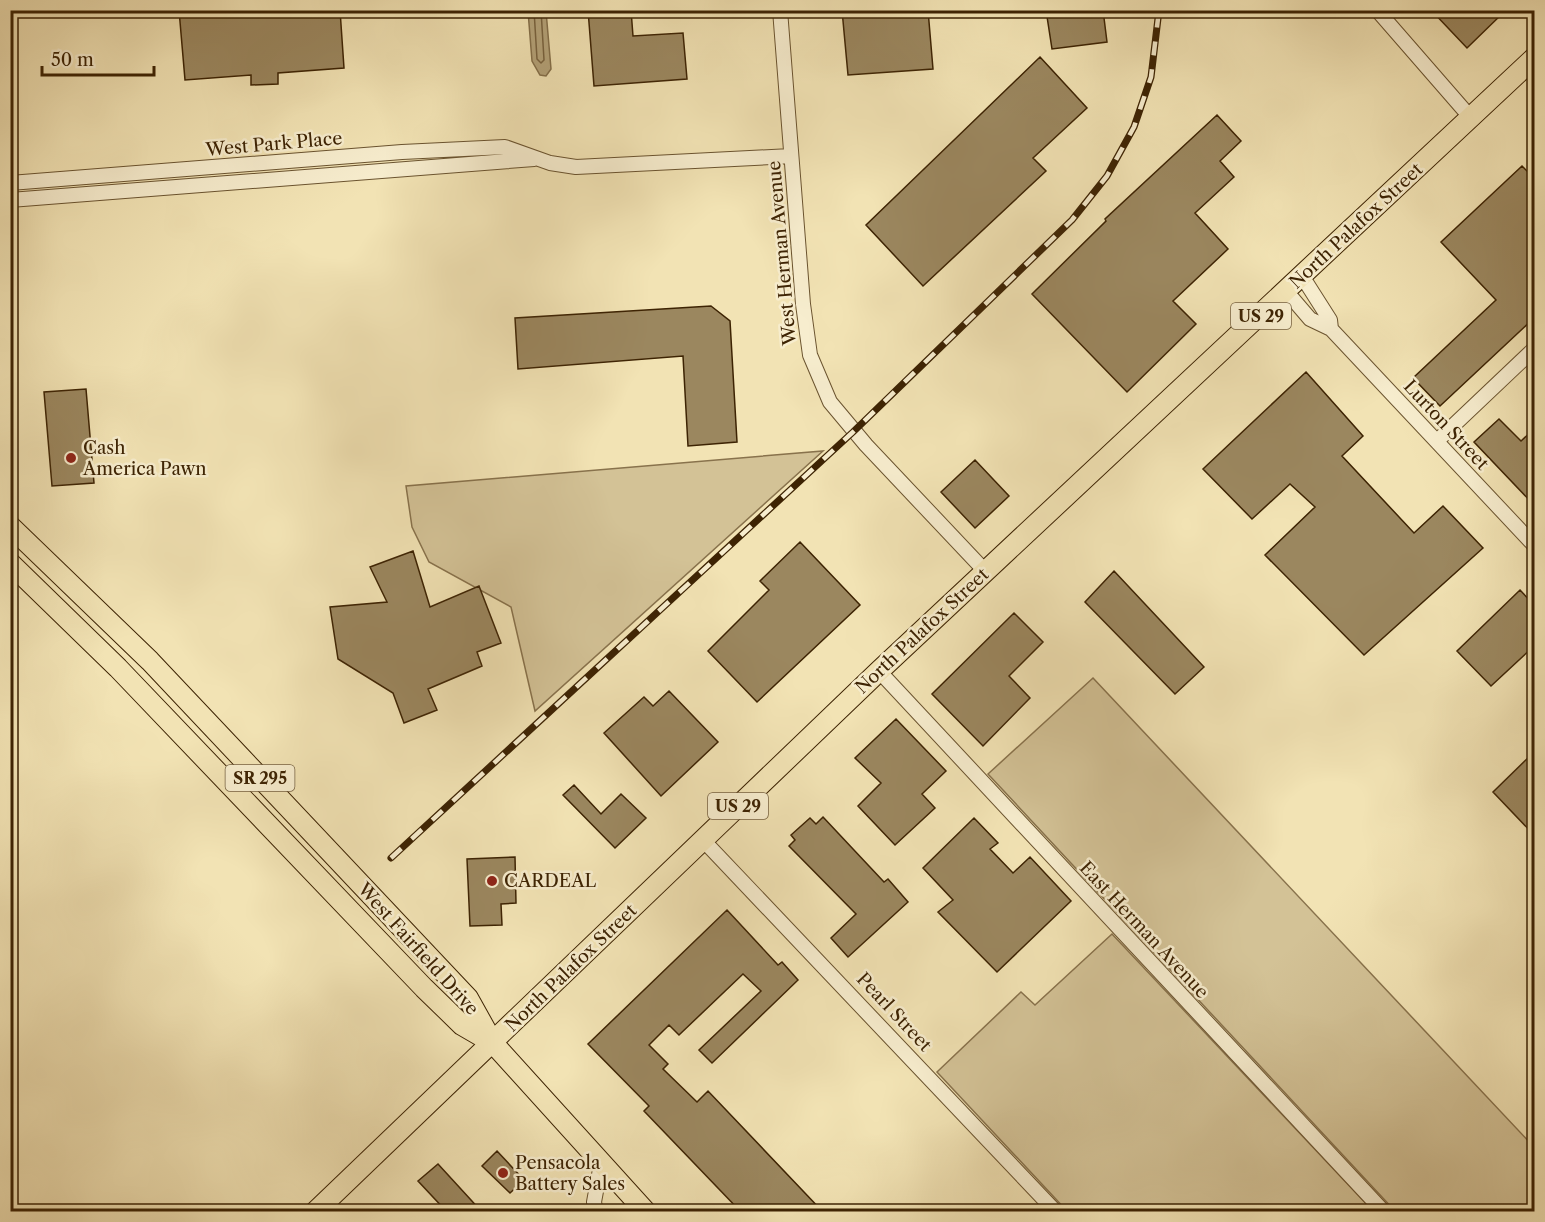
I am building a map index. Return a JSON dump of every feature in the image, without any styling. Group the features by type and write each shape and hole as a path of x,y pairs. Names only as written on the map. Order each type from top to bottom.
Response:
{"main road":[{"name":"North Palafox Street","path":"315,1212 879,671 1534,58"},
{"name":"West Fairfield Drive","path":"10,526 150,661 468,998 493,1043"},
{"name":"West Fairfield Drive","path":"10,563 118,668 424,988 462,1025 493,1043"},
{"name":"SR 295","path":"493,1043 646,1212"}],"street":[{"name":"West Herman Avenue","path":"780,10 806,333 810,355 822,388 854,432 985,571"},
{"path":"1377,10 1471,118"},
{"name":"West Park Place","path":"10,183 402,152 504,147 539,159 576,167 791,156"},
{"name":"West Park Place","path":"10,200 539,159"},
{"name":"Lurton Street","path":"1302,276 1330,320 1331,329"},
{"name":"Lurton Street","path":"1286,291 1310,319 1331,329 1534,545"},
{"path":"1437,441 1534,349"},
{"name":"East Herman Avenue","path":"879,671 1384,1212"},
{"name":"Pearl Street","path":"704,840 1056,1212"},
{"path":"596,1212 594,1202 601,1164"}],"shaded area":[{"path":"823,451 535,711 511,607 429,562 412,527 406,486"},
{"path":"1093,678 1534,1147 1534,1211 1395,1211 988,774"},
{"path":"1112,934 1373,1211 1067,1211 937,1072 1021,992 1035,1005"}],"water":[{"path":"528,11 546,11 551,69 546,76 540,75 532,61"}],"building":[{"path":"179,10 340,10 344,68 278,73 278,84 251,85 251,75 185,80"},
{"path":"588,10 631,10 633,36 683,33 687,79 594,86"},
{"path":"842,10 928,10 933,69 848,75"},
{"path":"1046,10 1103,10 1107,42 1052,49"},
{"path":"1431,10 1506,10 1467,48"},
{"path":"1040,57 1087,108 1033,158 1046,171 923,286 866,225"},
{"path":"1217,115 1241,141 1220,161 1234,177 1195,213 1228,249 1173,301 1196,324 1127,392 1032,294 1106,221 1105,219"},
{"path":"1522,166 1534,178 1534,318 1440,406 1413,378 1496,300 1441,242"},
{"path":"711,306 730,321 737,442 688,446 683,356 518,369 515,318"},
{"path":"1306,372 1363,436 1342,456 1414,533 1443,506 1483,548 1364,655 1265,555 1315,507 1290,484 1252,519 1203,469"},
{"name":"Cash America Pawn","path":"86,389 94,483 52,486 44,392"},
{"path":"1499,419 1521,441 1534,429 1534,505 1474,442"},
{"path":"975,460 1009,496 975,528 941,492"},
{"path":"800,542 860,605 757,702 708,651 769,590 760,581"},
{"path":"413,551 430,607 479,586 501,643 477,652 482,666 428,689 437,710 404,723 393,693 338,659 330,607 387,602 370,567"},
{"path":"1114,571 1204,667 1175,694 1085,602"},
{"path":"1520,590 1534,605 1534,646 1491,686 1457,651"},
{"path":"1014,613 1043,642 1009,676 1030,698 983,746 932,694"},
{"path":"669,691 718,742 661,796 604,733 644,697 653,706"},
{"path":"896,719 946,771 922,794 935,808 895,845 858,806 881,783 855,758"},
{"path":"1534,752 1534,835 1493,792"},
{"path":"574,785 601,814 621,794 646,818 615,848 563,795"},
{"path":"823,817 884,882 888,879 908,902 848,957 831,938 856,914 789,846 795,840 791,835 810,818 816,824"},
{"path":"974,818 998,843 990,849 1013,873 1030,857 1071,901 997,972 938,912 953,900 923,868"},
{"name":"CARDEAL","path":"515,857 516,903 501,904 502,925 470,926 467,859"},
{"path":"727,910 778,965 782,962 798,980 712,1063 699,1050 761,991 743,974 679,1035 669,1025 649,1045 668,1064 663,1069 697,1102 708,1091 823,1212 741,1212 644,1111 649,1106 588,1044"},
{"name":"Pensacola Battery Sales","path":"497,1151 524,1180 510,1193 482,1166"},
{"path":"438,1164 482,1212 447,1212 418,1181"}],"railway":[{"path":"391,858 853,432 1072,220 1107,176 1134,127 1151,77 1159,10"}],"place":[{"name":"Cash America Pawn","path":"71,458"},
{"name":"CARDEAL","path":"492,881"},
{"name":"Pensacola Battery Sales","path":"503,1173"}]}
